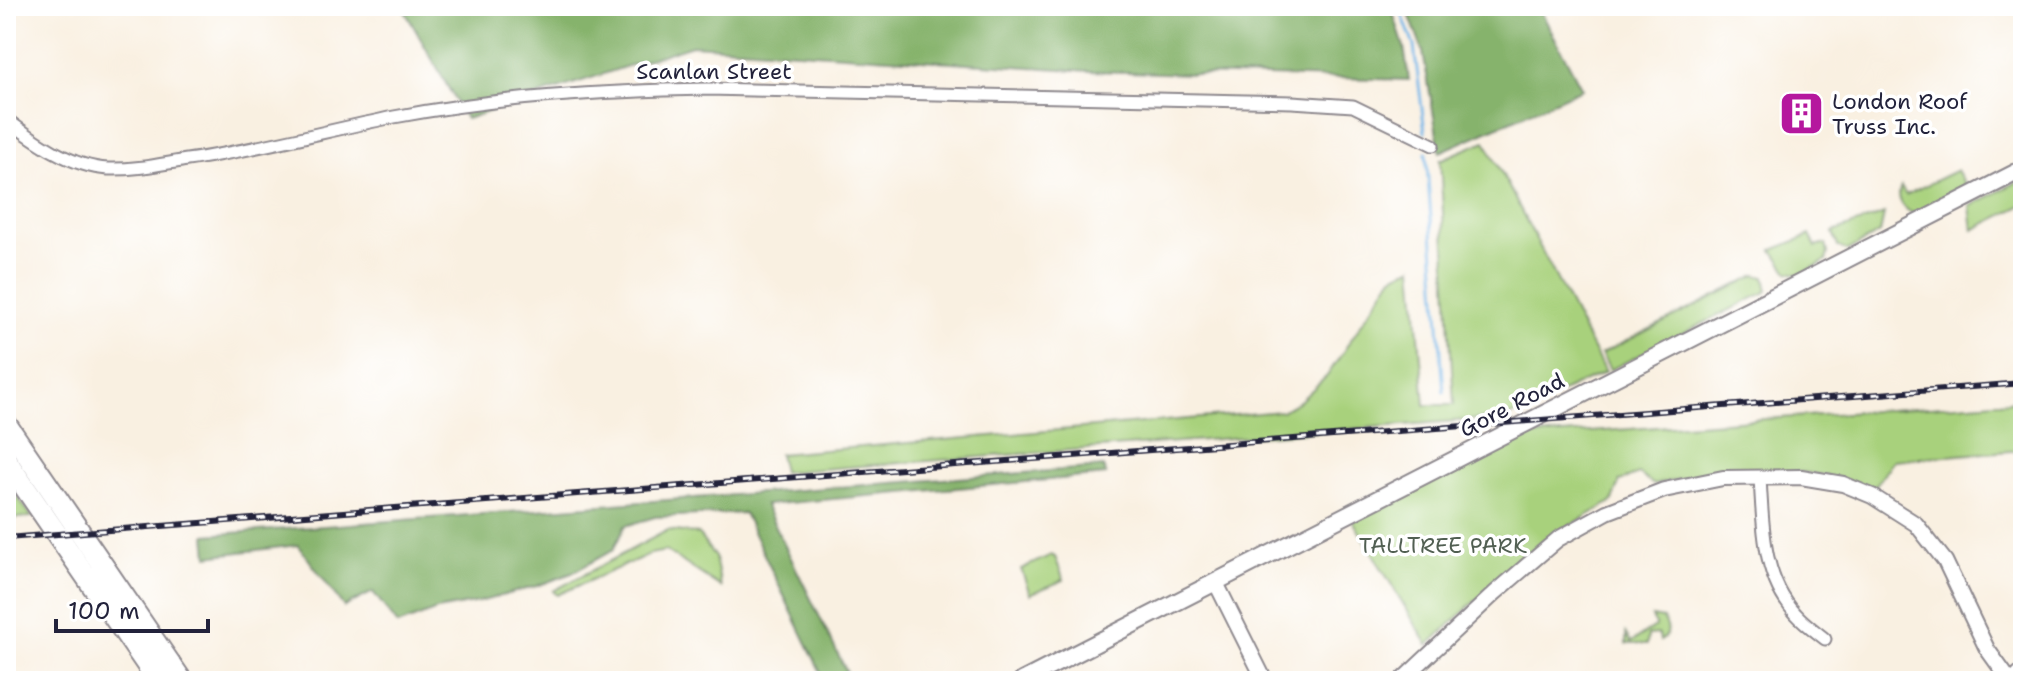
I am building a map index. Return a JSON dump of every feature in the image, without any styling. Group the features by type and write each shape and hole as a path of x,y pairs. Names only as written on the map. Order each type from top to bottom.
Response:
{"highway":[{"path":"6,424 182,681"},
{"path":"6,460 158,681"}],"main road":[{"name":"Gore Road","path":"1022,681 2023,169"}],"street":[{"name":"Scanlan Street","path":"6,119 59,155 106,169 150,167 219,156 394,117 480,102 662,90 1292,102 1353,106 1433,145"},
{"path":"1401,681 1558,539 1607,512 1664,490 1723,478 1801,477 1843,484 1872,496 1916,524 1945,561 1987,649 2010,681 2023,669"},
{"path":"1760,478 1764,543 1775,578 1794,613 1825,639"},
{"path":"1216,583 1265,681"}],"green space":[{"path":"402,6 1391,6 1404,47 1409,80 1090,71 692,45 466,119"},
{"path":"1406,6 1538,6 1582,89 1440,152 1423,52"},
{"path":"1485,141 1605,372 1509,417 783,472 779,454 1282,411 1301,400 1327,376 1393,276 1413,266 1425,405 1454,405 1440,160"},
{"path":"1957,170 1968,189 1917,215 1902,204 1899,196 1901,187 1906,195"},
{"path":"2023,179 2023,205 1973,230 1970,206"},
{"path":"1884,214 1880,233 1847,251 1838,247 1833,232"},
{"path":"1810,235 1816,247 1826,244 1826,261 1800,275 1788,272 1773,250"},
{"path":"1756,275 1765,277 1768,291 1610,370 1601,354"},
{"name":"TALLTREE PARK","path":"2023,400 2023,450 1894,460 1873,489 1819,474 1764,470 1709,474 1654,485 1639,474 1620,481 1613,501 1546,539 1428,645 1353,521 1509,438"},
{"path":"1103,467 1106,475 765,505 851,681 825,681 744,513 655,517 625,526 613,550 572,573 479,602 437,610 398,625 373,592 344,607 298,545 208,556 206,535"},
{"path":"6,481 32,517 6,519"},
{"path":"668,530 698,534 715,557 721,587 666,551 650,554 557,595 553,591"},
{"path":"1051,555 1055,557 1064,580 1030,594 1021,569"},
{"path":"1652,617 1663,619 1667,628 1666,637 1660,641 1659,634 1648,635 1647,644 1626,644 1626,634 1631,642 1656,626"}],"waterway":[{"path":"1399,6 1414,46 1425,132"},
{"path":"1426,152 1444,392"}],"railway":[{"path":"6,538 2023,383"}],"place":[{"name":"London Roof Truss Inc.","path":"1801,114"}]}
